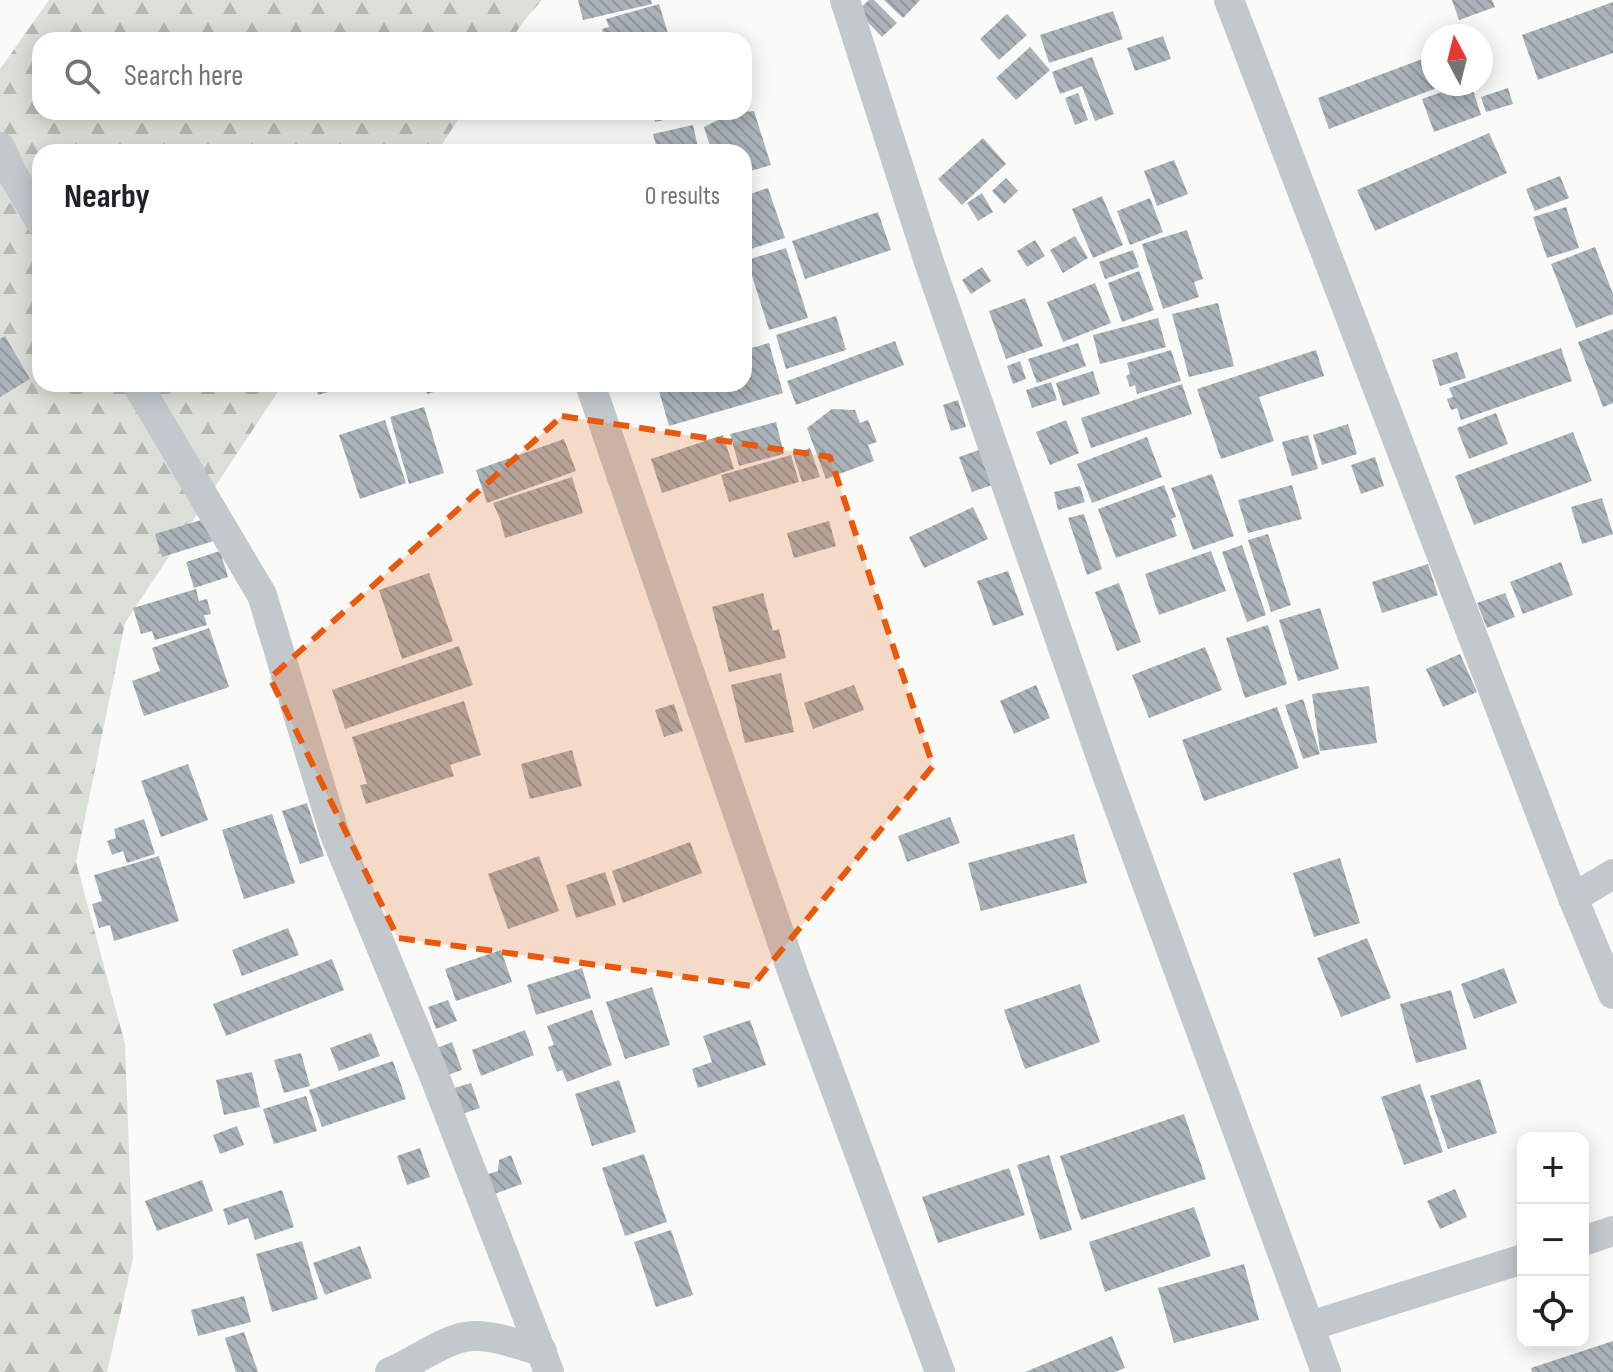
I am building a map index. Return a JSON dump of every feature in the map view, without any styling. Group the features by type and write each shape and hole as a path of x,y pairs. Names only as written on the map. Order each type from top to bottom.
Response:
{"street":[{"path":"845,0 929,262 1109,780 1326,1372"},
{"path":"1229,0 1573,898 1613,994"},
{"path":"0,147 6,177 32,211"},
{"path":"142,392 262,595 334,832 434,1075 546,1362"},
{"path":"593,392 795,979 940,1372"},
{"path":"1573,898 1613,874"},
{"path":"1589,1239 1613,1231"},
{"path":"1310,1326 1517,1261"},
{"path":"390,1372 451,1342 472,1336 494,1339 546,1362"}],"highlighted area":[{"path":"562,416 830,457 933,766 752,986 398,938 270,678"}],"green space":[{"path":"49,0 542,0 516,32 32,32 32,120 458,120 442,144 32,144 32,392 278,392 125,623 76,862 125,1044 133,1258 107,1372 0,1372 0,69"}],"building":[{"path":"578,0 651,0 652,4 583,20"},
{"path":"869,0 874,0 897,23 882,37 857,11"},
{"path":"884,0 920,0 903,18"},
{"path":"1452,0 1492,0 1495,7 1459,20"},
{"path":"1613,2 1613,53 1538,80 1522,35"},
{"path":"659,4 668,32 603,32 602,29 609,27 606,19"},
{"path":"1113,11 1123,39 1049,63 1040,35"},
{"path":"1007,14 1027,35 999,60 980,39"},
{"path":"1163,36 1171,59 1135,71 1127,48"},
{"path":"1030,47 1050,70 1016,100 996,78"},
{"path":"1092,57 1114,114 1095,121 1082,86 1060,94 1052,72"},
{"path":"1421,59 1421,94 1329,129 1318,98"},
{"path":"1508,88 1513,104 1486,112 1481,97 1493,96 1493,93"},
{"path":"1078,93 1088,120 1075,125 1065,98"},
{"path":"1430,96 1475,96 1481,115 1434,132 1422,99"},
{"path":"752,111 771,165 752,171 752,144 709,144 704,127 718,120 752,120"},
{"path":"693,125 697,144 656,144 653,134"},
{"path":"1489,133 1507,173 1375,231 1357,190"},
{"path":"983,138 1006,164 962,205 938,179"},
{"path":"1174,160 1188,194 1157,206 1144,171"},
{"path":"1560,176 1569,198 1535,211 1526,189"},
{"path":"1006,178 1018,191 1004,204 992,191"},
{"path":"768,188 785,238 752,248 752,193"},
{"path":"982,193 993,212 978,221 967,203"},
{"path":"1102,196 1123,245 1093,258 1072,209"},
{"path":"1150,198 1163,232 1130,245 1117,211"},
{"path":"1566,207 1579,248 1547,258 1533,217"},
{"path":"878,212 891,250 805,279 792,241"},
{"path":"1187,230 1203,279 1194,282 1199,297 1163,309 1142,244"},
{"path":"1075,236 1088,258 1063,273 1050,250"},
{"path":"1035,240 1045,256 1027,267 1017,251"},
{"path":"1595,247 1613,294 1613,314 1576,328 1551,264"},
{"path":"786,248 808,318 769,330 752,276 752,258"},
{"path":"1133,250 1139,267 1105,279 1099,262"},
{"path":"982,267 991,281 971,294 962,280"},
{"path":"1139,271 1154,310 1122,322 1108,283"},
{"path":"1095,283 1111,323 1063,342 1047,302"},
{"path":"1025,298 1043,346 1006,359 989,311"},
{"path":"1218,303 1234,366 1189,377 1172,314"},
{"path":"836,316 846,350 786,369 776,335"},
{"path":"1158,318 1166,347 1100,364 1093,335"},
{"path":"1613,329 1613,403 1603,407 1578,342"},
{"path":"5,336 30,379 0,397 0,339"},
{"path":"895,341 904,365 796,405 787,381"},
{"path":"769,343 783,393 669,426 659,392 752,392 752,348"},
{"path":"1078,343 1086,366 1037,383 1028,359"},
{"path":"1561,348 1572,381 1461,420 1457,408 1451,410 1447,399 1453,397 1449,388"},
{"path":"1171,350 1181,381 1137,394 1135,385 1130,387 1126,376 1130,374 1127,363"},
{"path":"1316,350 1324,376 1259,397 1274,441 1221,459 1197,389"},
{"path":"1457,352 1466,378 1440,386 1432,360"},
{"path":"1020,361 1026,379 1013,384 1007,366"},
{"path":"1093,371 1100,394 1063,406 1056,383"},
{"path":"1051,382 1057,400 1032,408 1026,390"},
{"path":"1182,384 1192,414 1091,448 1081,418"},
{"path":"958,400 966,427 951,431 943,405"},
{"path":"424,407 444,473 409,484 390,417"},
{"path":"832,409 855,410 860,423 868,420 877,442 868,445 874,461 826,479 807,428"},
{"path":"1496,413 1508,444 1469,459 1457,428"},
{"path":"385,420 406,483 360,499 339,435"},
{"path":"1066,420 1079,453 1050,465 1036,432"},
{"path":"776,422 784,454 739,466 730,434"},
{"path":"1348,424 1357,454 1322,465 1313,435"},
{"path":"1573,432 1592,481 1474,525 1455,476"},
{"path":"723,435 734,469 662,493 651,459"},
{"path":"1308,435 1318,469 1292,476 1282,442"},
{"path":"1147,437 1162,477 1092,503 1077,464"},
{"path":"564,439 576,471 487,503 476,470"},
{"path":"810,448 820,477 802,482 793,454"},
{"path":"979,450 992,485 972,492 959,457"},
{"path":"791,455 799,482 729,502 721,475"},
{"path":"1375,457 1384,486 1361,494 1351,465"},
{"path":"1212,474 1234,536 1193,550 1171,488"},
{"path":"572,477 583,513 505,538 493,503"},
{"path":"1164,485 1176,517 1171,519 1177,536 1116,558 1098,509"},
{"path":"1292,485 1302,519 1248,533 1238,500"},
{"path":"1080,486 1085,502 1058,510 1054,492"},
{"path":"1602,498 1613,534 1582,544 1571,507"},
{"path":"973,507 988,539 924,568 909,537"},
{"path":"1084,514 1102,569 1087,575 1068,518"},
{"path":"211,517 217,540 162,557 155,534"},
{"path":"829,521 836,546 794,558 787,533"},
{"path":"1268,534 1291,605 1271,612 1248,540"},
{"path":"1242,545 1266,615 1247,622 1222,552"},
{"path":"220,551 228,577 194,588 186,562"},
{"path":"1211,551 1226,591 1159,615 1145,574"},
{"path":"1561,562 1573,595 1523,614 1510,582"},
{"path":"1428,564 1438,595 1382,613 1372,582"},
{"path":"1008,571 1024,615 993,626 977,581"},
{"path":"429,573 453,641 402,659 379,590"},
{"path":"1119,583 1141,642 1117,651 1095,592"},
{"path":"196,589 199,601 207,599 211,614 204,615 207,625 155,640 152,631 141,634 133,608"},
{"path":"763,593 773,631 779,629 786,658 729,672 712,607"},
{"path":"1505,593 1515,617 1487,628 1477,603"},
{"path":"1320,608 1339,669 1298,681 1279,620"},
{"path":"1268,625 1287,684 1245,698 1226,638"},
{"path":"209,628 229,687 144,716 132,681 160,671 152,648"},
{"path":"459,646 473,685 345,729 332,690"},
{"path":"1205,647 1222,690 1149,718 1132,675"},
{"path":"1460,654 1477,692 1443,707 1426,669"},
{"path":"781,673 794,732 745,743 731,685"},
{"path":"854,685 864,710 813,729 804,703"},
{"path":"1036,685 1050,718 1014,734 1000,701"},
{"path":"1369,686 1377,743 1320,751 1312,694"},
{"path":"1303,699 1320,754 1303,759 1285,705"},
{"path":"464,701 481,755 450,765 454,776 366,804 360,785 367,784 352,737"},
{"path":"674,704 683,731 664,737 655,710"},
{"path":"1277,707 1299,768 1204,801 1182,740"},
{"path":"572,750 582,786 530,799 521,764"},
{"path":"188,764 208,820 161,837 141,781"},
{"path":"307,803 324,856 300,864 282,811"},
{"path":"272,814 295,883 244,899 222,830"},
{"path":"950,817 960,843 907,862 898,836"},
{"path":"144,819 155,854 127,863 123,851 112,855 107,841 116,838 114,829"},
{"path":"1074,834 1087,883 981,911 968,863"},
{"path":"690,842 702,873 623,903 612,871"},
{"path":"159,856 179,921 114,941 110,925 99,928 92,904 102,901 94,875"},
{"path":"539,856 559,911 508,929 488,874"},
{"path":"1340,858 1360,923 1314,937 1293,873"},
{"path":"605,872 616,905 576,918 566,885"},
{"path":"288,928 299,955 242,976 232,950"},
{"path":"1367,938 1391,998 1341,1017 1317,958"},
{"path":"501,950 512,982 456,1001 445,969"},
{"path":"332,959 344,990 226,1036 213,1004"},
{"path":"582,968 591,998 536,1015 527,985"},
{"path":"1504,968 1517,1003 1474,1019 1461,984"},
{"path":"1080,984 1100,1042 1025,1069 1004,1010"},
{"path":"652,987 670,1045 625,1059 606,1002"},
{"path":"1451,990 1467,1049 1416,1063 1400,1004"},
{"path":"448,1000 457,1021 436,1029 428,1007"},
{"path":"592,1010 612,1065 567,1082 562,1070 557,1072 548,1047 554,1045 547,1026"},
{"path":"750,1020 766,1065 698,1088 692,1069 712,1062 703,1036"},
{"path":"525,1030 534,1055 481,1076 472,1050"},
{"path":"371,1033 380,1056 339,1071 330,1048"},
{"path":"452,1042 462,1070 447,1075 437,1048"},
{"path":"301,1053 310,1086 284,1093 274,1060"},
{"path":"393,1061 406,1099 322,1127 309,1090"},
{"path":"252,1072 260,1107 224,1115 216,1080"},
{"path":"1480,1079 1497,1133 1448,1149 1430,1096"},
{"path":"619,1080 636,1132 592,1146 575,1094"},
{"path":"471,1083 480,1108 459,1115 451,1089"},
{"path":"1420,1084 1443,1152 1404,1165 1381,1097"},
{"path":"306,1096 317,1131 274,1144 263,1109"},
{"path":"1184,1114 1206,1179 1081,1220 1060,1156"},
{"path":"237,1126 244,1145 220,1154 213,1135"},
{"path":"420,1148 430,1177 407,1185 397,1156"},
{"path":"644,1154 667,1222 625,1236 602,1168"},
{"path":"511,1155 522,1184 489,1196 482,1176 498,1171 499,1160"},
{"path":"1049,1155 1072,1230 1040,1240 1017,1165"},
{"path":"1009,1168 1025,1215 938,1243 922,1197"},
{"path":"202,1180 213,1211 157,1231 145,1201"},
{"path":"1455,1189 1467,1217 1440,1229 1427,1201"},
{"path":"282,1190 294,1227 255,1240 248,1218 228,1225 223,1209"},
{"path":"1194,1207 1211,1256 1105,1292 1089,1242"},
{"path":"671,1230 693,1295 656,1307 634,1242"},
{"path":"302,1241 318,1299 272,1312 256,1254"},
{"path":"360,1246 372,1278 325,1295 313,1263"},
{"path":"1244,1264 1259,1320 1174,1343 1158,1288"},
{"path":"244,1296 251,1322 198,1336 191,1310"},
{"path":"244,1332 258,1372 236,1372 225,1338"},
{"path":"1112,1336 1125,1368 1115,1372 1025,1372"},
{"path":"1613,1341 1613,1372 1532,1372 1531,1368"}]}
